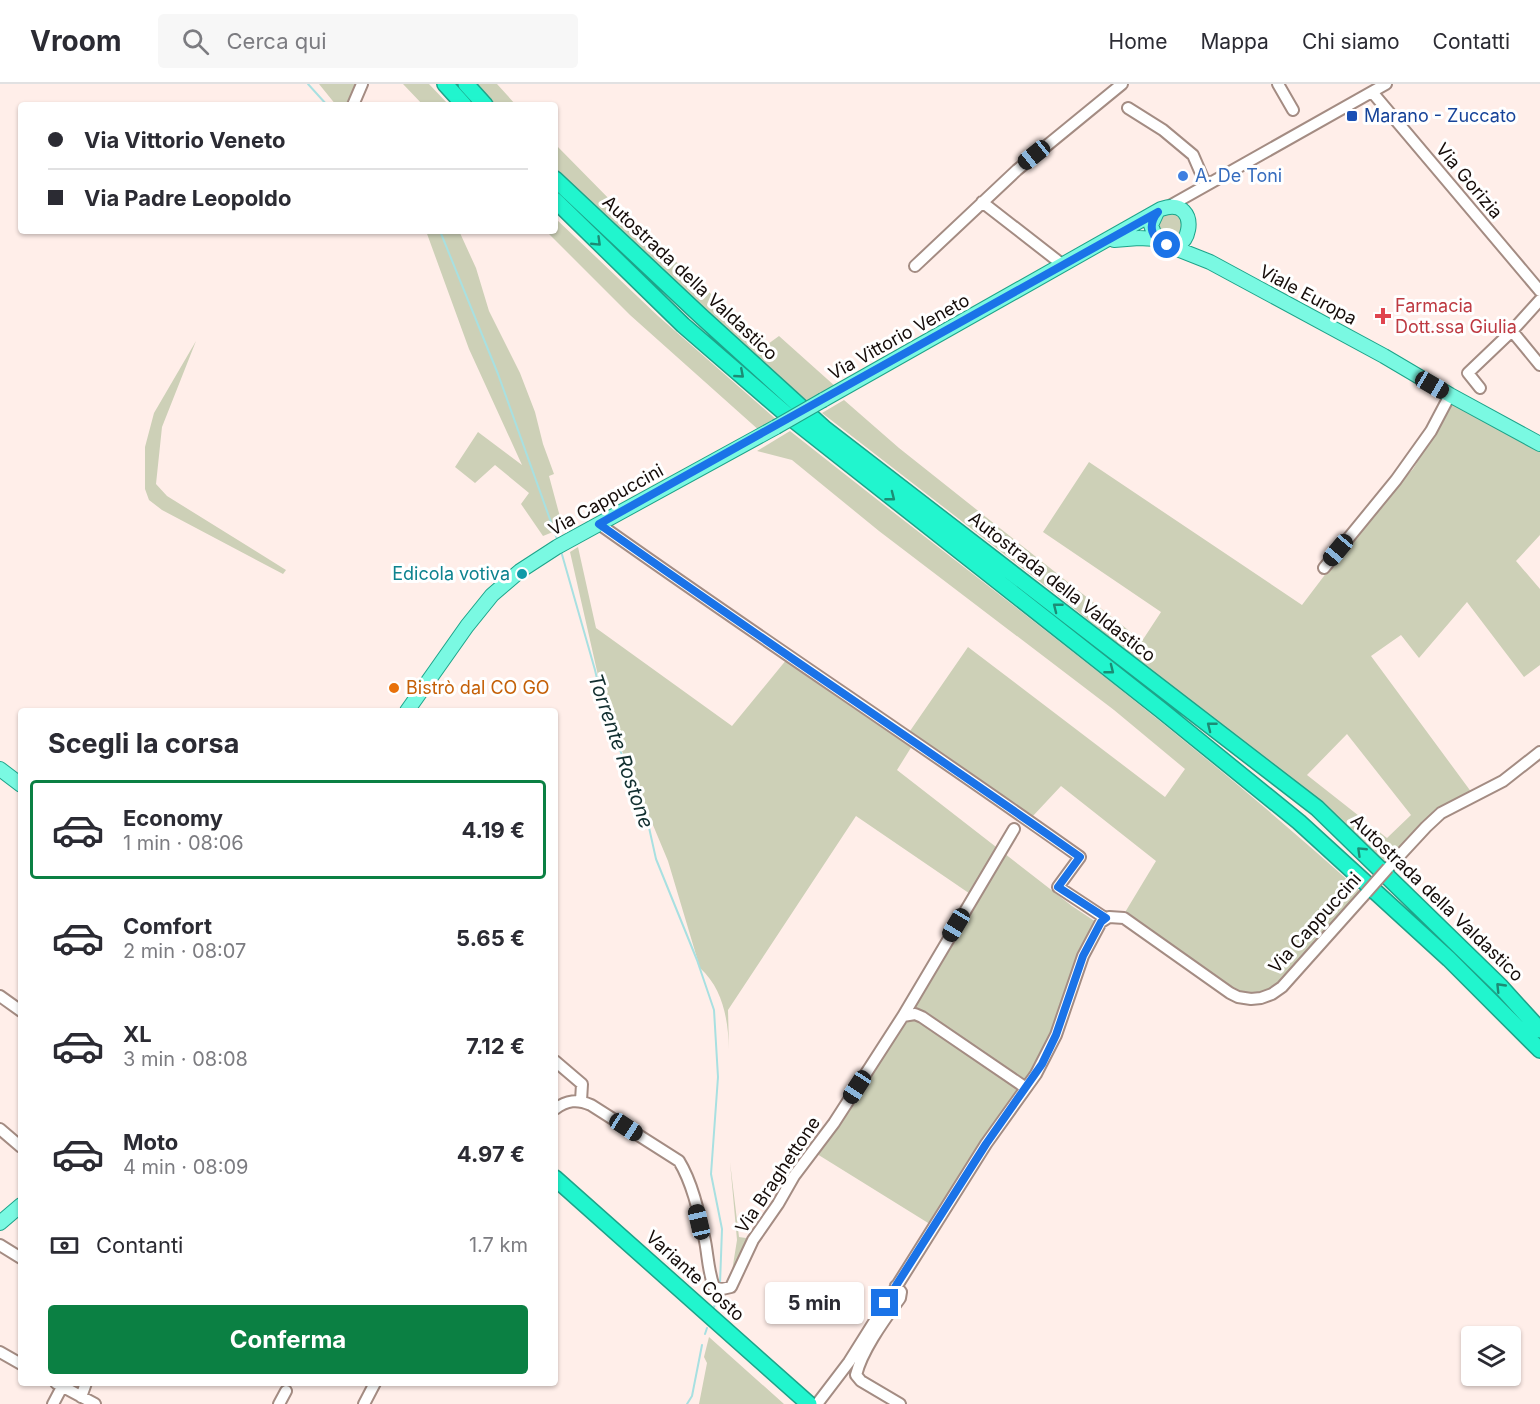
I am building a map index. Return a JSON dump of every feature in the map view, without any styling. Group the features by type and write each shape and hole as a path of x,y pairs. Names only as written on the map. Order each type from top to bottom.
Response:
{"highway":[{"path":"445,84 461,102"},
{"path":"466,84 482,102"},
{"name":"Autostrada della Valdastico","path":"558,182 702,318 825,429 1317,808 1501,987 1540,1030"},
{"name":"Autostrada della Valdastico","path":"558,204 683,325 786,414 1170,716 1299,822 1431,942 1540,1050"},
{"name":"Variante Costo","path":"558,1181 816,1402"}],"main road":[{"path":"1172,207 1183,212 1189,227 1183,241 1173,246 1161,242 1151,225 1162,210 1172,207"},
{"name":"Via Vittorio Veneto","path":"713,462 1162,210"},
{"name":"Viale Europa","path":"1189,227 1197,247 1210,262"},
{"name":"Via Vittorio Veneto","path":"1104,243 1122,238 1161,242"},
{"name":"Viale Europa","path":"1161,242 1210,262 1540,444"},
{"name":"Via Cappuccini","path":"409,708 467,626 492,595 520,571 572,538 713,462"},
{"path":"0,769 18,783"},
{"path":"0,1223 18,1207"}],"street":[{"path":"354,102 362,84"},
{"path":"915,266 1017,170 1122,84"},
{"path":"1278,84 1293,110"},
{"name":"Via Vittorio Veneto","path":"1162,210 1386,84"},
{"name":"Via Gorizia","path":"1372,92 1540,291"},
{"path":"1128,108 1162,130 1193,155 1204,186 1191,202 1189,227"},
{"path":"982,202 1063,265"},
{"path":"1480,388 1468,373 1512,332 1540,300"},
{"path":"1512,332 1540,365"},
{"path":"1324,568 1396,480 1431,431 1450,395"},
{"name":"Via Cappuccini","path":"599,524 1080,857 1058,887 1106,918 1115,916 1124,918 1230,993 1251,999 1272,994 1282,987 1426,826 1441,813 1503,781 1540,752"},
{"path":"903,1016 1014,828"},
{"path":"816,1402 849,1362 986,1144 1048,1053 1083,956 1101,922 1106,918"},
{"path":"0,996 18,1009"},
{"path":"903,1016 915,1014 922,1017 1026,1088"},
{"name":"Via Braghettone","path":"581,1101 591,1105 679,1161 687,1175 693,1195 705,1241 709,1274 714,1287 722,1289 731,1287 753,1240 794,1176 834,1123 903,1016"},
{"path":"558,1064 582,1084 581,1101 570,1101 558,1107"},
{"path":"0,1129 18,1144"},
{"path":"0,1245 18,1256"},
{"path":"896,1286 901,1292 900,1298 879,1328 858,1366 856,1375 861,1381 900,1404"},
{"path":"0,1352 18,1362"},
{"path":"53,1404 59,1386"},
{"path":"61,1386 95,1404"},
{"path":"81,1397 85,1386"},
{"path":"364,1404 373,1386"},
{"path":"279,1404 286,1391"}],"green space":[{"path":"319,84 364,84 359,102 334,102"},
{"path":"403,84 429,84 446,102 420,102"},
{"path":"477,84 497,84 513,102 493,102"},
{"path":"558,147 620,210 768,344 779,336 836,387 810,403 648,259 558,171"},
{"path":"1172,211 1184,218 1181,238 1164,241 1155,224 1158,217"},
{"path":"558,221 658,316 778,421 761,432 630,315 549,234 558,234"},
{"path":"427,234 460,234 476,268 489,311 520,373 535,412 554,474 549,476 563,528 543,536 521,504 529,493 495,465 475,483 455,467 478,432 522,465 469,349"},
{"path":"196,341 162,427 156,484 167,496 286,570 283,574 162,510 149,500 145,489 145,447 154,413"},
{"path":"844,400 899,448 1142,641 1161,612 1043,532 1089,462 1302,605 1371,514 1413,469 1452,404 1540,452 1540,535 1516,561 1540,589 1540,665 1524,677 1467,602 1419,658 1401,635 1371,656 1472,793 1454,802 1386,869 1185,699 1061,598 822,413","holes":["1347,734 1411,815 1387,838 1307,775"]},
{"path":"790,431 1153,715 1363,894 1287,979 1265,994 1244,996 1124,914 1156,861 1061,786 1032,817 910,731 968,647 1165,797 1185,769 1114,710 879,531 792,460 757,451"},
{"path":"578,547 596,628 732,726 787,659 912,746 897,770 1072,906 1096,922 1047,1049 933,1226 817,1154 979,900 856,816 728,1010 729,1049 723,1005 714,985 700,968 668,861 607,715 570,552"},
{"path":"730,1162 739,1237 746,1238 760,1234 729,1290 737,1240"},
{"path":"709,1337 784,1404 699,1404 707,1363 704,1357"}],"waterway":[{"name":"Torrente Rostone","path":"308,84 324,102"},
{"name":"Torrente Rostone","path":"441,234 498,374 557,539"},
{"name":"Torrente Rostone","path":"561,551 605,713 646,814 656,859 697,960 714,1010 718,1077 711,1174 722,1229 720,1284"},
{"name":"Torrente Rostone","path":"714,1307 716,1301"},
{"name":"Torrente Rostone","path":"705,1334 707,1328"},
{"name":"Torrente Rostone","path":"687,1404 692,1396 702,1345"}],"place":[{"name":"Marano - Zuccato","path":"1352,116"},
{"name":"A. De Toni","path":"1183,176"},
{"name":"Farmacia Dott.ssa Giulia","path":"1383,316"},
{"name":"Edicola votiva","path":"522,574"},
{"name":"Bistrò dal CO GO","path":"394,688"}],"route":[{"path":"885,1303 986,1144 1036,1074 1056,1035 1083,956 1101,922 1106,918 1058,887 1080,857 599,524 1158,212 1152,220 1151,230 1159,242 1167,245"}]}
